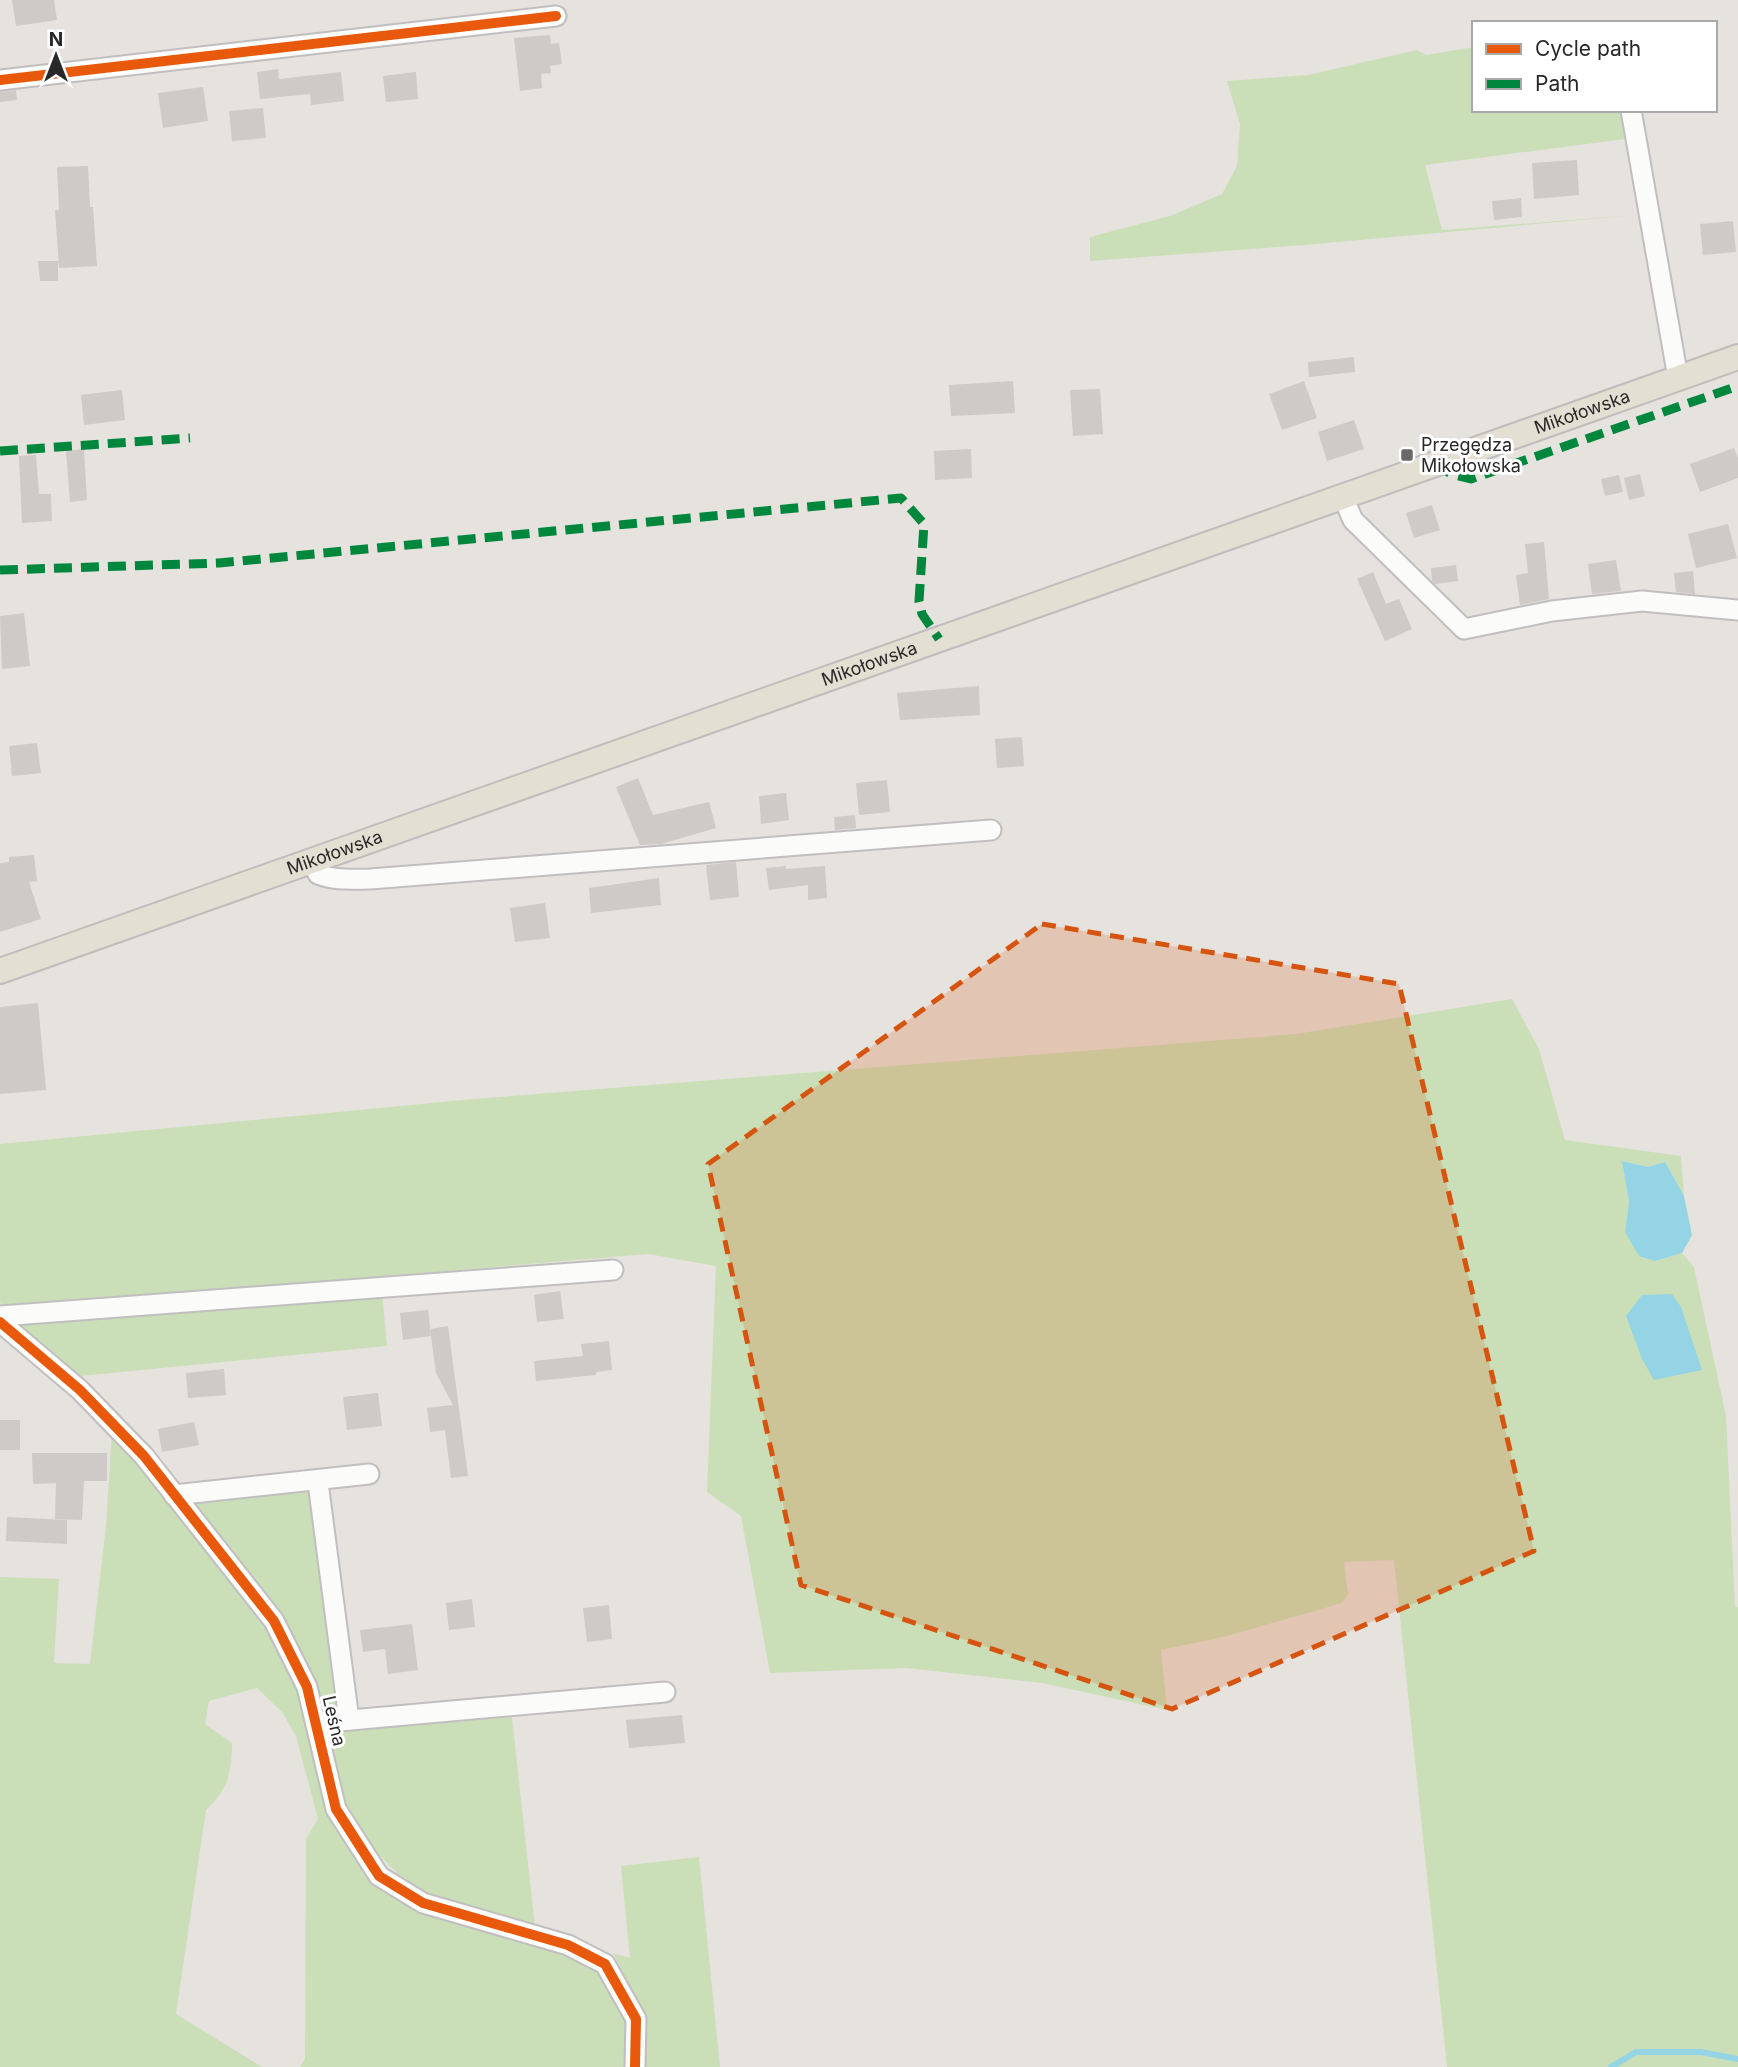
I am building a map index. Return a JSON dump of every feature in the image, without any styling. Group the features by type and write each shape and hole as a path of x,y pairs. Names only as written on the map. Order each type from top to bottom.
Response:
{"main road":[{"name":"Mikołowska","path":"0,971 1738,357"}],"street":[{"path":"0,80 556,16"},
{"path":"1631,112 1678,378"},
{"path":"1342,495 1353,520 1464,629 1552,611 1642,601 1738,610"},
{"path":"312,860 318,874 325,877 336,880 370,879 991,830"},
{"path":"0,1316 613,1269"},
{"name":"Leśna","path":"0,1322 80,1390 144,1456 274,1621 307,1687 336,1809 379,1877 423,1903 568,1945 605,1964 636,2019 635,2067"},
{"path":"174,1495 369,1474"},
{"path":"319,1490 349,1720"},
{"name":"Leśna","path":"317,1723 665,1692"}],"highlighted area":[{"path":"1042,924 1399,984 1534,1551 1172,1709 801,1585 708,1164"}],"green space":[{"path":"1472,47 1472,112 1621,112 1625,139 1425,165 1442,230 1635,215 1090,261 1090,237 1170,216 1222,194 1237,166 1240,124 1227,81 1308,75 1417,50 1426,55"},
{"path":"1512,999 1539,1049 1565,1140 1681,1156 1684,1196 1665,1162 1648,1167 1622,1161 1629,1202 1625,1232 1655,1261 1682,1253 1694,1267 1726,1416 1735,1607 1738,1607 1738,2067 1447,2067 1394,1560 1344,1562 1348,1594 1342,1603 1227,1636 1161,1650 1167,1710 1042,1683 906,1668 770,1673 741,1516 707,1492 716,1266 648,1254 10,1308 0,1303 0,1144 474,1099 1296,1034"},
{"path":"382,1293 387,1346 80,1376 13,1322"},
{"path":"112,1432 269,1629 299,1684 311,1731 375,1884 565,1952 599,1969 617,2000 629,2029 627,2067 300,2067 305,2058 306,1839 318,1819 296,1736 282,1712 257,1688 209,1701 205,1724 232,1743 231,1763 224,1788 206,1810 176,2014 262,2067 0,2067 0,1577 59,1579 54,1663 90,1664 106,1525"},
{"path":"310,1487 341,1703 333,1718 325,1713 282,1615 189,1500"},
{"path":"512,1717 535,1927 422,1892 399,1875 375,1851 346,1804 332,1740 336,1732"},
{"path":"699,1857 720,2067 646,2067 647,2020 613,1953 630,1958 621,1866"}],"water":[{"path":"1622,1161 1648,1167 1665,1162 1684,1196 1692,1235 1682,1253 1655,1261 1639,1256 1625,1232 1629,1202"},
{"path":"1672,1294 1681,1307 1702,1370 1654,1380 1642,1359 1626,1316 1642,1295"}],"building":[{"path":"12,0 54,0 57,20 16,26"},
{"path":"550,35 551,44 559,43 562,64 550,66 551,73 541,74 542,88 520,91 514,38"},
{"path":"278,69 279,79 341,72 344,101 311,105 310,94 260,99 257,72"},
{"path":"416,72 418,99 386,102 383,76"},
{"path":"203,87 208,121 163,128 158,93"},
{"path":"16,90 17,100 0,102 0,92"},
{"path":"263,108 266,138 232,141 229,111"},
{"path":"1577,160 1579,195 1534,199 1532,163"},
{"path":"88,166 97,266 59,268 55,210 59,210 57,167"},
{"path":"1521,198 1522,217 1494,220 1492,201"},
{"path":"1733,221 1736,252 1703,255 1700,224"},
{"path":"38,261 58,261 58,281 40,281"},
{"path":"1354,357 1355,372 1309,377 1308,362"},
{"path":"1013,381 1015,413 951,416 949,385"},
{"path":"1304,381 1317,418 1282,430 1269,394"},
{"path":"1100,389 1103,434 1073,436 1070,390"},
{"path":"122,390 125,420 84,425 81,395"},
{"path":"1354,420 1364,449 1327,461 1318,432"},
{"path":"1734,448 1738,458 1738,478 1700,492 1690,464"},
{"path":"84,449 87,500 70,502 66,451"},
{"path":"971,449 972,478 935,480 934,451"},
{"path":"36,455 39,494 51,494 52,521 22,523 19,456"},
{"path":"1640,474 1645,496 1629,500 1624,478"},
{"path":"1619,475 1623,492 1605,496 1601,479"},
{"path":"1432,505 1440,530 1414,538 1406,513"},
{"path":"1728,524 1737,558 1696,568 1688,534"},
{"path":"1544,542 1549,599 1520,605 1516,575 1528,573 1525,544"},
{"path":"1616,560 1621,591 1592,594 1588,564"},
{"path":"1456,565 1458,581 1435,584 1432,581 1431,568"},
{"path":"1693,571 1695,594 1676,592 1674,573"},
{"path":"1373,572 1386,604 1399,599 1412,629 1385,641 1357,579"},
{"path":"24,613 30,666 2,669 0,616"},
{"path":"979,686 980,715 900,720 897,693"},
{"path":"1022,737 1024,766 997,768 995,739"},
{"path":"37,743 41,773 12,776 9,746"},
{"path":"638,778 653,815 709,802 716,828 661,844 640,845 616,787"},
{"path":"887,780 890,812 859,815 856,783"},
{"path":"786,793 789,820 761,824 759,796"},
{"path":"855,815 856,828 835,830 834,817"},
{"path":"34,855 37,881 29,882 41,919 0,932 0,863 9,862 9,857"},
{"path":"736,862 739,897 710,900 706,865"},
{"path":"786,866 786,869 825,866 827,898 808,900 808,885 769,890 766,868"},
{"path":"659,878 661,905 591,913 589,888"},
{"path":"545,903 550,938 515,942 510,908"},
{"path":"38,1003 46,1090 0,1094 0,1007"},
{"path":"560,1291 564,1319 537,1322 534,1295"},
{"path":"428,1310 431,1335 431,1329 448,1326 468,1476 451,1478 445,1430 430,1432 427,1408 453,1405 436,1373 431,1336 403,1340 400,1313"},
{"path":"609,1341 612,1370 596,1372 596,1375 536,1381 534,1361 583,1356 581,1344"},
{"path":"224,1369 226,1395 188,1398 186,1373"},
{"path":"378,1393 382,1426 347,1430 343,1397"},
{"path":"0,1420 20,1420 20,1450 0,1450"},
{"path":"194,1422 199,1445 162,1452 158,1429"},
{"path":"32,1453 107,1453 107,1481 84,1481 82,1520 55,1519 56,1483 33,1484"},
{"path":"7,1517 67,1520 67,1544 6,1541"},
{"path":"472,1599 475,1627 449,1630 446,1603"},
{"path":"609,1605 612,1639 587,1642 583,1608"},
{"path":"412,1624 418,1670 388,1674 385,1649 363,1652 360,1630"},
{"path":"682,1715 685,1743 629,1748 626,1720"}],"waterway":[{"path":"1611,2067 1636,2052 1701,2052 1738,2059"}],"marked path":[{"path":"1435,463 1451,474 1471,479 1738,386"},
{"path":"0,451 190,438"},
{"path":"0,570 219,563 901,498 924,524 919,601 922,614 939,639"}],"cycle path":[{"path":"0,80 556,16"},
{"path":"0,1322 80,1390 144,1456 274,1621 307,1687 336,1809 379,1876 423,1903 568,1945 605,1964 636,2019 635,2067"}],"place":[{"name":"Przegędza Mikołowska","path":"1407,455"}]}
